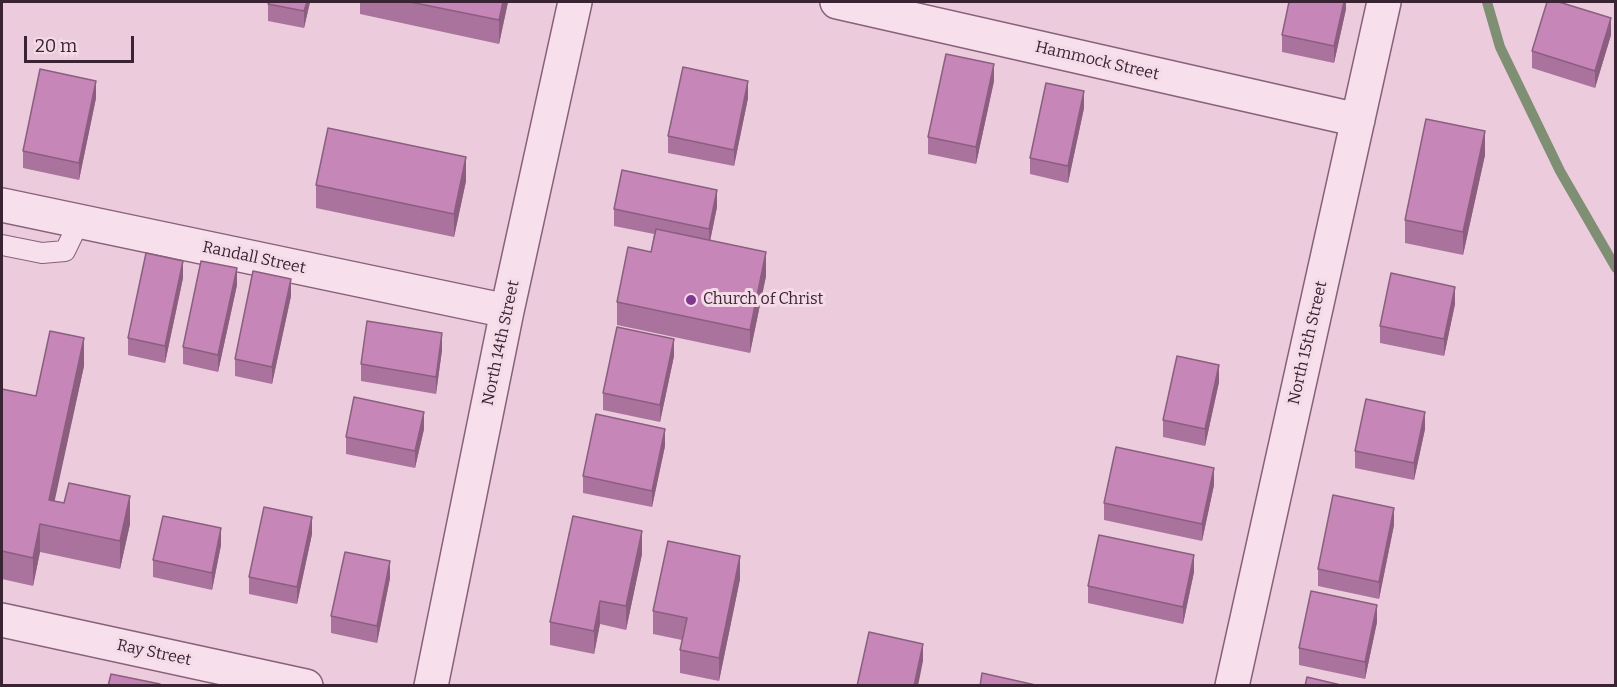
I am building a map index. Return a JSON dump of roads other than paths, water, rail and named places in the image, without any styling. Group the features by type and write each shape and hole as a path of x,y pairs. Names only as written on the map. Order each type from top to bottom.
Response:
{"street":[{"name":"North 14th Street","path":"431,686 507,311 575,2"},
{"name":"Hammock Street","path":"837,2 1358,120"},
{"name":"North 15th Street","path":"1232,686 1384,2"},
{"name":"Randall Street","path":"2,205 507,311"},
{"name":"Ray Street","path":"2,620 306,686"}],"lane":[{"path":"2,245 42,253 65,251 79,222"}],"waterway":[{"path":"1487,2 1500,47 1560,171 1616,268"}],"place":[{"name":"Church of Christ","path":"691,300"}]}
